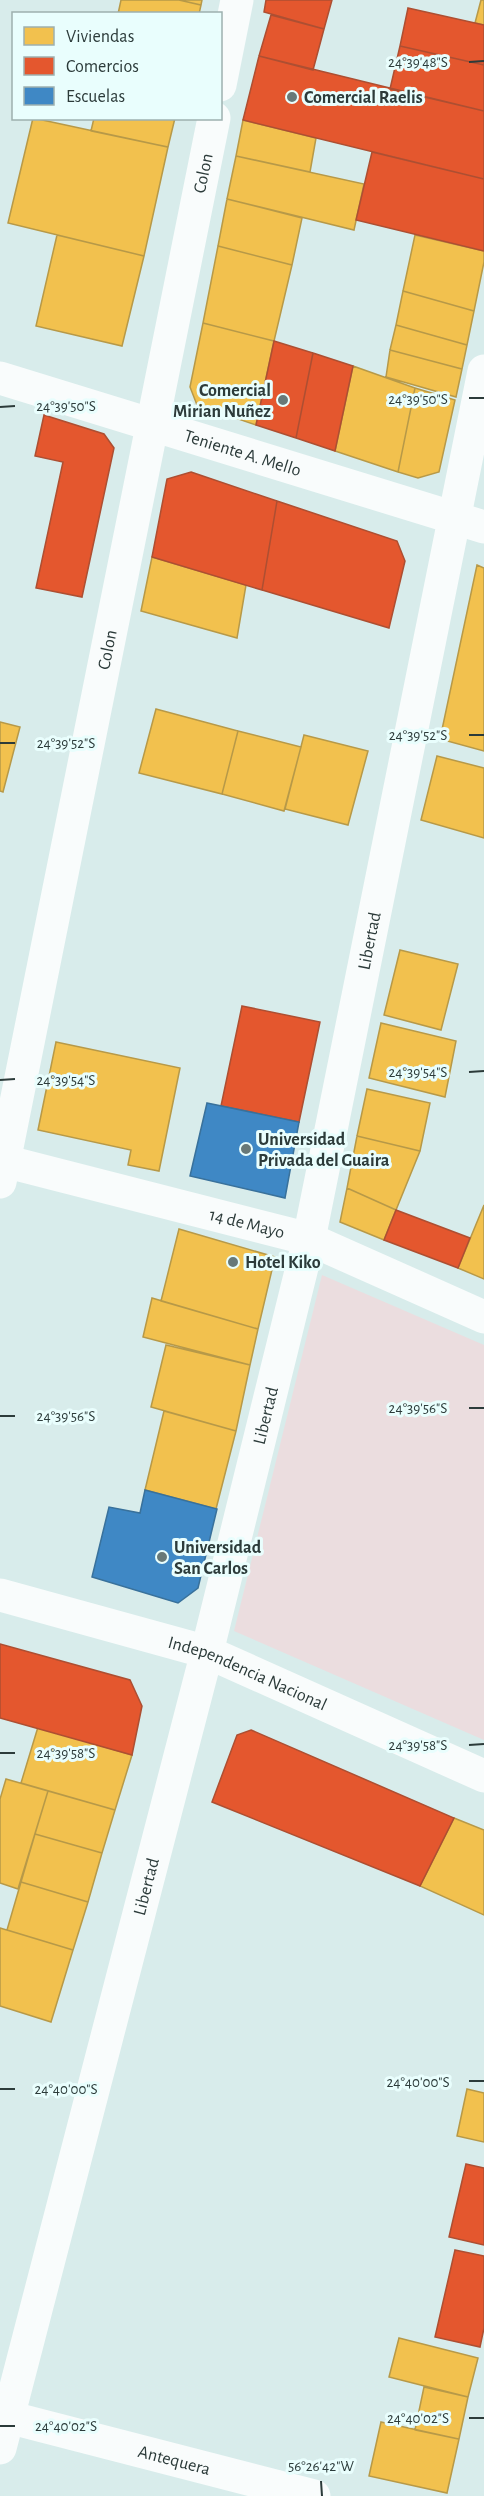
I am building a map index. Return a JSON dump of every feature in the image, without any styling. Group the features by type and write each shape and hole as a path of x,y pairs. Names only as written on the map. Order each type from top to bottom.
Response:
{"street":[{"path":"222,75 237,0"},
{"name":"Colon","path":"2,1168 214,120"},
{"name":"Libertad","path":"3,2427 207,1652 309,1239 484,371"},
{"name":"Teniente A. Mello","path":"0,378 484,527"},
{"name":"14 de Mayo","path":"2,1168 309,1239 484,1317"},
{"name":"Independencia Nacional","path":"0,1595 207,1652 484,1776"},
{"name":"Antequera","path":"3,2427 314,2496"}],"shaded area":[{"path":"322,1275 484,1345 484,1740 234,1631"}],"building: Viviendas":[{"path":"121,0 179,0 201,5 199,12 118,12"},
{"path":"179,0 202,0 201,5"},
{"path":"481,0 484,0 484,25 475,23"},
{"path":"33,120 42,120 168,147 144,256 8,223"},
{"path":"94,120 175,120 168,147 91,131"},
{"path":"243,120 316,138 310,172 236,156"},
{"path":"236,156 364,184 354,230 227,199"},
{"path":"227,199 302,218 292,265 218,246"},
{"path":"57,235 144,256 122,346 36,326"},
{"path":"415,235 484,251 484,262 474,311 403,291"},
{"path":"218,246 292,265 274,341 203,323"},
{"path":"403,291 474,311 467,345 396,325"},
{"path":"203,323 274,341 256,425 197,405 190,387"},
{"path":"396,325 467,345 462,369 390,350"},
{"path":"390,350 462,369 456,397 386,377"},
{"path":"353,366 415,388 398,472 335,451"},
{"path":"415,388 455,400 439,472 418,478 398,472"},
{"path":"152,557 246,585 237,638 141,611"},
{"path":"477,565 484,568 484,751 440,739"},
{"path":"156,709 238,731 222,794 139,773"},
{"path":"0,722 20,727 3,792 0,791"},
{"path":"238,731 301,747 284,811 222,794"},
{"path":"304,735 368,751 348,825 285,809"},
{"path":"437,756 484,768 484,838 421,820"},
{"path":"400,950 458,964 441,1030 384,1015"},
{"path":"381,1023 456,1041 445,1097 369,1078"},
{"path":"56,1042 180,1068 159,1171 128,1165 131,1150 38,1130"},
{"path":"367,1089 430,1103 420,1151 357,1136"},
{"path":"357,1136 420,1151 396,1210 347,1188"},
{"path":"347,1188 396,1210 384,1240 340,1222"},
{"path":"484,1205 484,1279 458,1268"},
{"path":"179,1229 275,1257 258,1329 161,1301"},
{"path":"152,1298 258,1329 250,1365 143,1337"},
{"path":"166,1345 250,1365 236,1431 151,1407"},
{"path":"164,1411 236,1431 216,1509 145,1490"},
{"path":"38,1727 132,1755 115,1810 21,1783"},
{"path":"6,1779 48,1791 18,1889 0,1883 0,1799"},
{"path":"48,1791 115,1810 102,1853 35,1834"},
{"path":"454,1818 484,1830 484,1915 420,1886"},
{"path":"35,1834 102,1853 88,1902 21,1882"},
{"path":"21,1882 88,1902 73,1950 7,1930"},
{"path":"0,1928 73,1950 51,2022 0,2006"},
{"path":"467,2089 484,2093 484,2142 457,2136"},
{"path":"399,2338 478,2358 468,2397 389,2377"},
{"path":"424,2387 468,2397 459,2439 415,2430"},
{"path":"381,2422 459,2439 447,2493 369,2476"}],"building: Comercios":[{"path":"266,0 332,0 324,29 264,12"},
{"path":"408,8 484,25 484,65 400,46"},
{"path":"271,15 324,29 313,70 259,56"},
{"path":"400,46 484,65 484,111 390,89"},
{"path":"259,56 484,111 484,179 243,120"},
{"path":"372,152 484,179 484,251 356,220"},
{"path":"274,341 313,353 296,438 256,425"},
{"path":"313,353 353,366 335,451 296,438"},
{"path":"44,415 104,434 114,448 82,597 36,588 63,462 35,456"},
{"path":"191,472 277,501 262,590 152,557 167,479"},
{"path":"277,501 397,541 405,561 389,628 262,590"},
{"path":"242,1006 320,1022 299,1122 221,1106"},
{"path":"396,1210 470,1238 458,1268 384,1240"},
{"path":"0,1644 130,1680 142,1706 132,1755 0,1718"},
{"path":"251,1730 454,1818 420,1886 212,1802 237,1735"},
{"path":"466,2164 484,2168 484,2245 449,2237"},
{"path":"455,2250 484,2256 484,2328 480,2347 435,2337"}],"building: Escuelas":[{"path":"207,1103 299,1122 285,1198 190,1176"},
{"path":"145,1490 217,1509 198,1588 178,1603 92,1577 109,1507 140,1513"}],"place":[{"name":"Comercial Raelis","path":"292,97"},
{"name":"Comercial Mirian Nuñez","path":"283,400"},
{"name":"Universidad Privada del Guaira","path":"246,1149"},
{"name":"Hotel Kiko","path":"233,1262"},
{"name":"Universidad San Carlos","path":"162,1557"}]}
